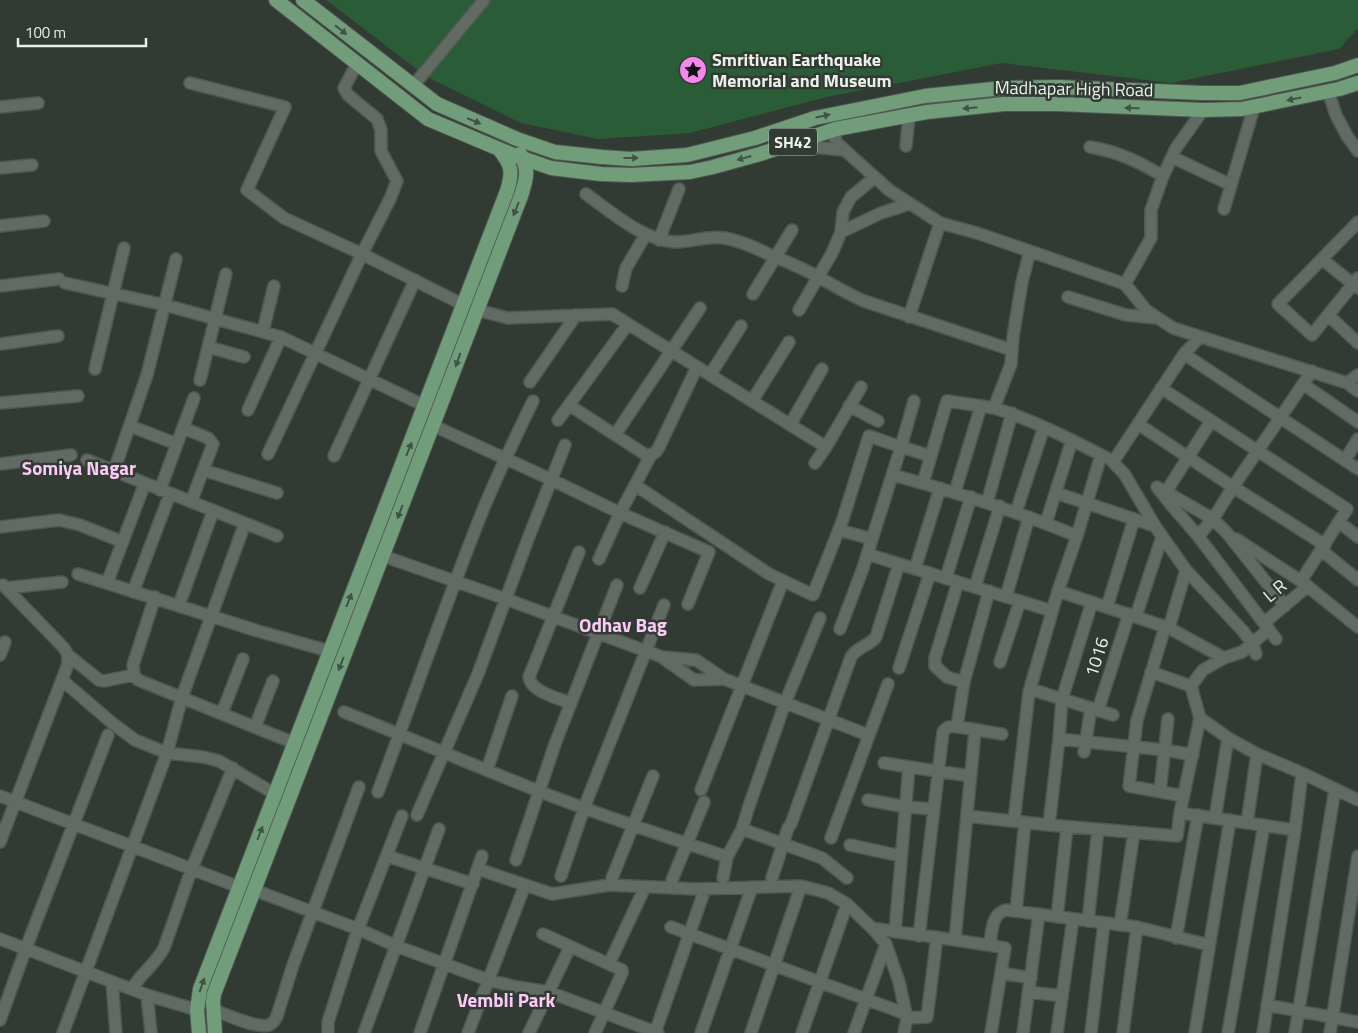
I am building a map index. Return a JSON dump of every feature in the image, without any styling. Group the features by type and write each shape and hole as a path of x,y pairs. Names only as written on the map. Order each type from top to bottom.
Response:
{"main road":[{"name":"Madhapar High Road","path":"276,0 428,119 523,159 551,168 600,174 631,175 690,172 713,167 836,129 909,116 1004,104 1058,104 1203,110 1242,109 1328,91 1358,82"},
{"name":"SH42","path":"303,0 436,104 504,134 555,152 602,157 660,158 709,151 815,118 925,96 1012,88 1058,87 1240,93 1335,73 1358,65"},
{"path":"215,1033 214,994 434,426 525,184 527,172 523,159 510,139 504,134"},
{"path":"199,1033 197,1010 200,989 510,180 512,172 499,149"},
{"path":"525,184 534,176 551,168"}],"street":[{"path":"413,86 484,0"},
{"path":"268,454 362,254 390,199 396,181 381,150 381,130 377,119 348,96 344,88 346,81 353,71"},
{"path":"190,83 285,107 247,190 284,218 362,254 462,304"},
{"path":"1328,91 1336,115 1354,139 1358,151"},
{"path":"0,107 38,103"},
{"path":"1224,209 1254,107"},
{"path":"1125,284 1151,238 1151,210 1163,176 1185,134 1203,110"},
{"path":"906,146 909,116"},
{"path":"836,129 835,138 844,150 874,178 909,204 940,223 977,233 1125,284 1146,310 1173,328 1199,338 1347,383 1358,392"},
{"path":"788,144 811,148 844,150"},
{"path":"1090,147 1132,158 1163,176"},
{"path":"1172,157 1231,185"},
{"path":"0,168 32,164"},
{"path":"799,310 832,253 841,232 844,212 851,197 874,178"},
{"path":"659,240 679,189"},
{"path":"586,194 646,234 659,240 674,242 724,237 750,246 819,277 843,292 909,317 1012,350"},
{"path":"841,232 881,213 909,204"},
{"path":"0,226 44,222"},
{"path":"1323,260 1356,283 1312,334 1278,304 1358,222"},
{"path":"909,317 940,223"},
{"path":"753,294 792,230"},
{"path":"622,286 626,268 646,234"},
{"path":"95,369 124,248"},
{"path":"994,408 1011,364 1022,282 1030,251"},
{"path":"114,471 147,375 176,259"},
{"path":"200,380 226,274"},
{"path":"334,456 368,378 415,280"},
{"path":"0,286 62,281 165,305 263,331 316,352 425,406"},
{"path":"263,331 274,286"},
{"path":"1068,297 1126,315 1140,318 1156,318"},
{"path":"615,435 700,308"},
{"path":"477,310 508,318 612,314 826,447"},
{"path":"530,382 576,315"},
{"path":"1328,315 1354,339 1358,325"},
{"path":"558,420 628,324"},
{"path":"710,375 741,326"},
{"path":"0,344 58,336"},
{"path":"248,410 281,337"},
{"path":"1112,462 1184,354 1199,338"},
{"path":"752,401 789,342"},
{"path":"208,347 244,357"},
{"path":"1184,354 1358,469"},
{"path":"569,405 646,455 651,455 656,453 697,367"},
{"path":"790,424 822,369"},
{"path":"1198,536 1214,519 1233,487 1312,371"},
{"path":"1347,383 1358,375"},
{"path":"1304,384 1358,422"},
{"path":"814,463 826,447 862,387"},
{"path":"1161,388 1347,509 1339,522 1358,537"},
{"path":"0,403 78,396"},
{"path":"133,592 165,492 177,444 194,398"},
{"path":"378,792 425,660 477,524 505,458 533,401"},
{"path":"840,629 893,475 914,401"},
{"path":"924,483 947,401 994,408 1072,440 1112,462 1125,475 1162,537 1186,570 1225,611 1254,649"},
{"path":"849,406 878,421"},
{"path":"956,492 980,406"},
{"path":"987,503 1012,414"},
{"path":"1166,492 1211,421"},
{"path":"1138,424 1323,548 1358,580"},
{"path":"130,426 177,444"},
{"path":"434,426 620,513 709,552 688,604"},
{"path":"1016,512 1044,427"},
{"path":"183,428 212,441 212,448 191,502"},
{"path":"636,485 769,574 813,595 839,530 869,436 931,456"},
{"path":"1345,460 1358,439"},
{"path":"1046,523 1072,440"},
{"path":"417,815 478,674 550,479 565,445"},
{"path":"0,464 71,455"},
{"path":"599,559 620,513 651,455"},
{"path":"1016,912 1020,822 1030,690 1058,591 1077,536 1101,455"},
{"path":"87,460 277,536"},
{"path":"203,470 277,492"},
{"path":"893,475 1000,506 1077,536"},
{"path":"107,583 145,483"},
{"path":"1276,639 1198,536 1158,487 1214,519 1228,533 1285,606"},
{"path":"914,569 940,488"},
{"path":"1056,493 1155,526"},
{"path":"946,578 970,497"},
{"path":"975,587 1000,506"},
{"path":"179,605 213,511"},
{"path":"1006,597 1029,517"},
{"path":"1107,607 1134,519"},
{"path":"0,527 59,520 80,525 123,542"},
{"name":"L R","path":"1191,686 1203,670 1224,658 1254,649 1267,626 1305,584 1323,548 1339,522"},
{"path":"62,1033 167,753 182,697 246,524"},
{"path":"839,530 872,539"},
{"path":"640,588 665,532"},
{"path":"1228,533 1305,584 1358,627"},
{"name":"1016","path":"1085,747 1094,709 1162,537"},
{"path":"570,703 541,691 530,682 529,677 579,552"},
{"path":"867,554 1052,611"},
{"path":"383,556 662,657 694,680 724,679"},
{"path":"772,878 851,657 855,651 870,644 876,637 899,564"},
{"path":"1183,796 1129,786 1137,720 1151,672 1186,570"},
{"path":"899,668 930,573"},
{"path":"78,574 330,651"},
{"path":"701,790 784,581"},
{"path":"3,585 62,582"},
{"path":"958,582 935,658 935,666 947,677 964,682"},
{"path":"3,585 64,648 68,655 99,680 104,682 134,676"},
{"path":"516,860 538,791 570,703 617,585"},
{"path":"956,726 964,682 988,591"},
{"path":"1058,591 1167,627 1224,658"},
{"path":"155,597 133,666 134,676 144,684 182,697 294,743"},
{"path":"1000,662 1020,601"},
{"path":"1049,825 1062,699 1092,602"},
{"path":"561,876 584,808 664,605"},
{"path":"723,878 727,857 742,829 785,703 820,618"},
{"path":"0,655 5,642"},
{"path":"0,842 68,664 68,655"},
{"path":"662,657 696,660 724,679 868,734"},
{"path":"222,713 243,659"},
{"path":"967,816 1177,836 1183,796 1200,718 1191,686 1151,672"},
{"path":"62,680 135,740 167,753 203,757 219,761 275,794"},
{"path":"255,727 273,680"},
{"path":"822,858 888,684"},
{"path":"1030,690 1113,715"},
{"path":"487,770 512,696"},
{"path":"344,712 538,791 727,857"},
{"path":"1200,718 1228,738 1257,754 1358,800"},
{"path":"1160,791 1168,719"},
{"path":"919,936 943,732 947,727 956,726 975,731 1002,734"},
{"path":"954,939 975,731"},
{"path":"0,1020 108,735"},
{"path":"1215,818 1228,738"},
{"path":"1059,739 1085,747 1134,747 1193,755"},
{"path":"1247,823 1257,754"},
{"path":"884,763 970,776"},
{"path":"894,932 909,767"},
{"path":"132,989 139,977 159,958 164,948 192,868 233,768"},
{"path":"1263,1033 1295,830 1302,773"},
{"path":"612,878 653,776"},
{"path":"213,1010 257,1029 273,1023 359,787"},
{"path":"1295,1033 1335,789"},
{"path":"0,796 239,887"},
{"path":"868,800 933,809"},
{"path":"672,880 704,802"},
{"path":"1180,813 1295,830"},
{"path":"1176,938 1198,815"},
{"path":"328,1033 328,1022 358,929 402,816"},
{"path":"1195,1033 1230,820"},
{"path":"1228,1033 1264,825"},
{"path":"1057,917 1067,827"},
{"path":"364,1033 439,829"},
{"path":"742,829 822,858 847,878"},
{"path":"1088,921 1098,829"},
{"path":"1120,925 1134,832"},
{"path":"850,845 901,856"},
{"path":"387,856 473,884"},
{"path":"420,1033 482,856"},
{"path":"1330,1033 1358,856"},
{"path":"478,869 552,894 609,885 706,889 801,886 828,893 847,904 886,944 899,982 906,1016 904,1033"},
{"path":"468,1033 525,885"},
{"path":"751,1033 801,886"},
{"path":"609,964 645,887"},
{"path":"700,1033 752,887"},
{"path":"254,890 488,980 549,992 656,1033 706,889"},
{"path":"802,1033 847,904"},
{"path":"990,945 995,918 1002,911 1006,910 1120,925 1209,945"},
{"path":"1023,1033 1039,914"},
{"path":"1057,1033 1073,919"},
{"path":"1091,1033 1104,923"},
{"path":"671,927 866,999 906,1016 927,1017 937,937"},
{"path":"872,928 1005,948 990,1033"},
{"path":"1124,1033 1137,928"},
{"path":"543,934 620,968 622,973 595,1033"},
{"path":"0,939 147,995 197,1010"},
{"path":"854,1033 886,944"},
{"path":"529,1033 570,947"},
{"path":"1001,973 1030,978"},
{"path":"112,982 116,1033"},
{"path":"1029,992 1062,996"},
{"path":"147,995 151,1033"},
{"path":"1267,1005 1358,1022"}],"green space":[{"name":"Smritivan Earthquake Memorial and Museum","path":"326,0 1358,0 1358,28 1339,49 1171,83 1002,63 827,97 690,133 598,139 521,123 427,77"}],"place":[{"name":"Smritivan Earthquake Memorial and Museum","path":"693,70"}],"district":[{"name":"Somiya Nagar","path":"79,468"},
{"name":"Odhav Bag","path":"623,625"},
{"name":"Vembli Park","path":"506,1000"}]}
